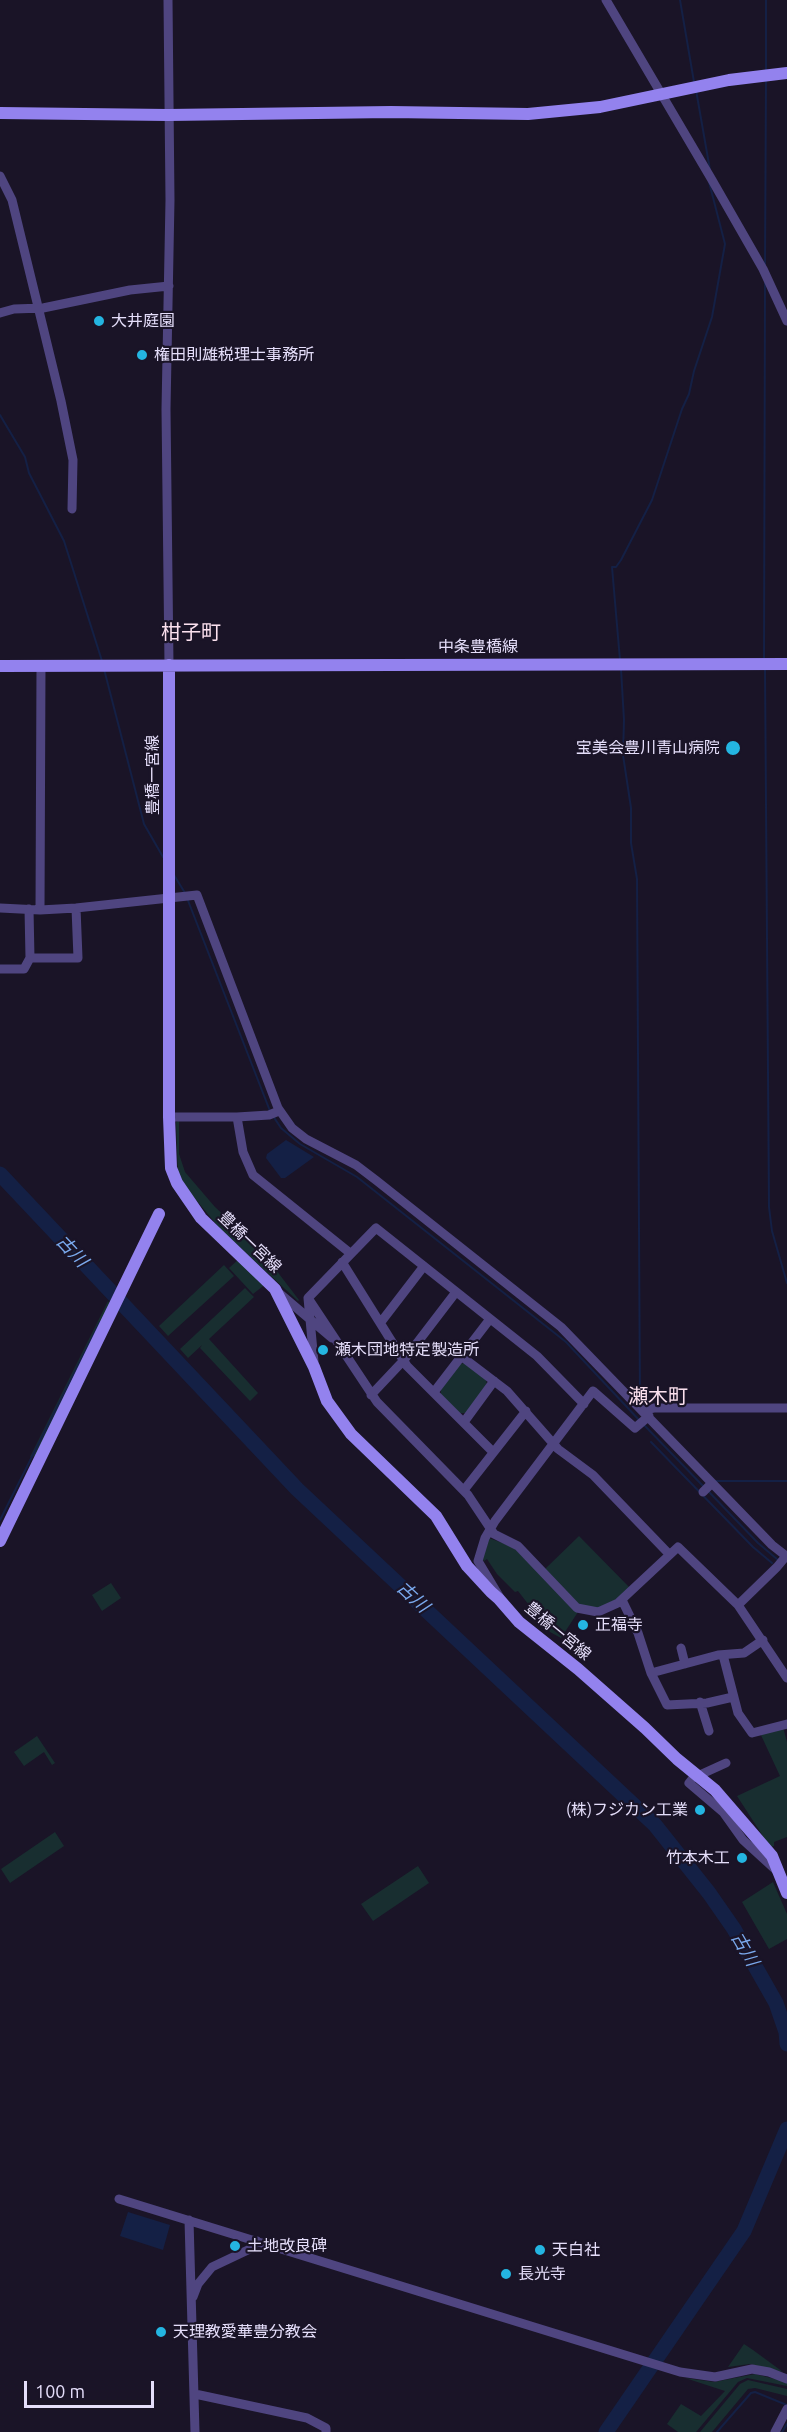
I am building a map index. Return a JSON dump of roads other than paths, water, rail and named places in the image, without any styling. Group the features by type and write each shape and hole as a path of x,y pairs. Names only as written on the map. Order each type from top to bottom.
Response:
{"main road":[{"path":"0,113 528,114 600,107 695,87 766,75 787,74"},
{"name":"中条豊橋線","path":"169,665 787,664"},
{"path":"0,666 169,665"},
{"name":"豊橋一宮線","path":"169,665 168,864 175,897 169,1117 171,1168 177,1183 201,1218 275,1289 314,1367 327,1401 351,1434 436,1516 467,1566 519,1622 578,1669 720,1795 771,1854 787,1893"},
{"path":"0,1541 159,1214"}],"street":[{"path":"168,0 169,286 166,409 169,665"},
{"path":"606,0 763,269 787,321"},
{"path":"0,176 12,200 61,401 73,460 72,509"},
{"path":"0,313 130,290 169,286"},
{"path":"40,910 41,666"},
{"path":"0,908 40,910 76,908 197,896 275,1112 306,1139 356,1165 561,1327 709,1487 786,1556 738,1605"},
{"path":"30,958 78,958 76,908"},
{"path":"0,969 24,969 30,958 29,909"},
{"path":"169,1117 237,1117 275,1112"},
{"path":"237,1117 243,1152 253,1175 350,1253"},
{"path":"314,1367 308,1298 376,1228 537,1356 584,1404"},
{"path":"342,1262 404,1360 493,1452"},
{"path":"381,1322 424,1266"},
{"path":"275,1289 338,1342"},
{"path":"371,1395 404,1360 456,1292"},
{"path":"308,1298 371,1395 464,1490 494,1534 518,1546 577,1608 598,1612 622,1600 678,1547 683,1549 738,1605 787,1678"},
{"path":"434,1392 490,1319"},
{"path":"461,1356 494,1381 526,1411 554,1443 593,1475 669,1554"},
{"path":"464,1422 494,1381"},
{"path":"499,1599 478,1561 490,1529 596,1388 633,1427 643,1414 654,1408 787,1408"},
{"path":"464,1490 526,1411"},
{"path":"622,1600 638,1633 651,1673 667,1705 715,1702 733,1697"},
{"path":"651,1673 723,1655 744,1653 763,1640"},
{"path":"681,1648 685,1664"},
{"path":"723,1655 738,1713 752,1733 787,1724"},
{"path":"700,1702 709,1731"},
{"path":"699,1777 726,1763"},
{"path":"119,2199 654,2363 708,2377 747,2369 787,2379"},
{"path":"189,2220 195,2432"},
{"path":"191,2302 198,2284 212,2267 250,2249 257,2241"},
{"path":"195,2394 307,2418 326,2428 326,2432"},
{"path":"775,2432 787,2409"}],"water":[{"path":"286,1140 314,1157 285,1178 281,1178 266,1158 267,1154"},
{"path":"128,2212 170,2225 163,2250 120,2236"}],"waterway":[{"path":"680,0 694,82"},
{"path":"766,0 766,70"},
{"path":"765,265 766,79"},
{"path":"696,90 710,170"},
{"path":"620,660 612,567 616,567 621,560 652,500 689,394 712,317 725,244 709,182"},
{"path":"764,658 765,283"},
{"path":"0,415 25,457 29,473 64,541 102,661"},
{"path":"104,669 144,824 163,857"},
{"path":"621,669 624,720 623,755 631,808 631,843 637,879 640,1403"},
{"path":"765,670 769,1207 772,1231 787,1283"},
{"path":"174,875 185,893"},
{"path":"187,898 270,1111"},
{"path":"273,1116 281,1128 300,1144 357,1177 566,1342 640,1421"},
{"name":"古川","path":"0,1174 297,1489 655,1825 709,1893 734,1929 776,2003 786,2032 787,2044"},
{"path":"0,1520 100,1322"},
{"path":"644,1425 705,1488"},
{"path":"651,1442 753,1547 772,1563"},
{"path":"715,1481 787,1481"},
{"path":"709,1492 758,1543 778,1560"},
{"name":"古川","path":"606,2432 744,2231 787,2129"},
{"path":"717,2432 751,2393 755,2392 787,2405"},
{"path":"782,2432 787,2424"}],"place":[{"name":"大井庭園","path":"99,321"},
{"name":"権田則雄税理士事務所","path":"142,355"},
{"name":"宝美会豊川青山病院","path":"733,748"},
{"name":"瀬木団地特定製造所","path":"323,1350"},
{"name":"正福寺","path":"583,1625"},
{"name":"(株)フジカン工業","path":"700,1810"},
{"name":"竹本木工","path":"742,1858"},
{"name":"土地改良碑","path":"235,2246"},
{"name":"天白社","path":"540,2250"},
{"name":"長光寺","path":"506,2274"},
{"name":"天理教愛華豊分教会","path":"161,2332"}],"district":[{"name":"柑子町","path":"191,632"},
{"name":"瀬木町","path":"658,1396"}]}
